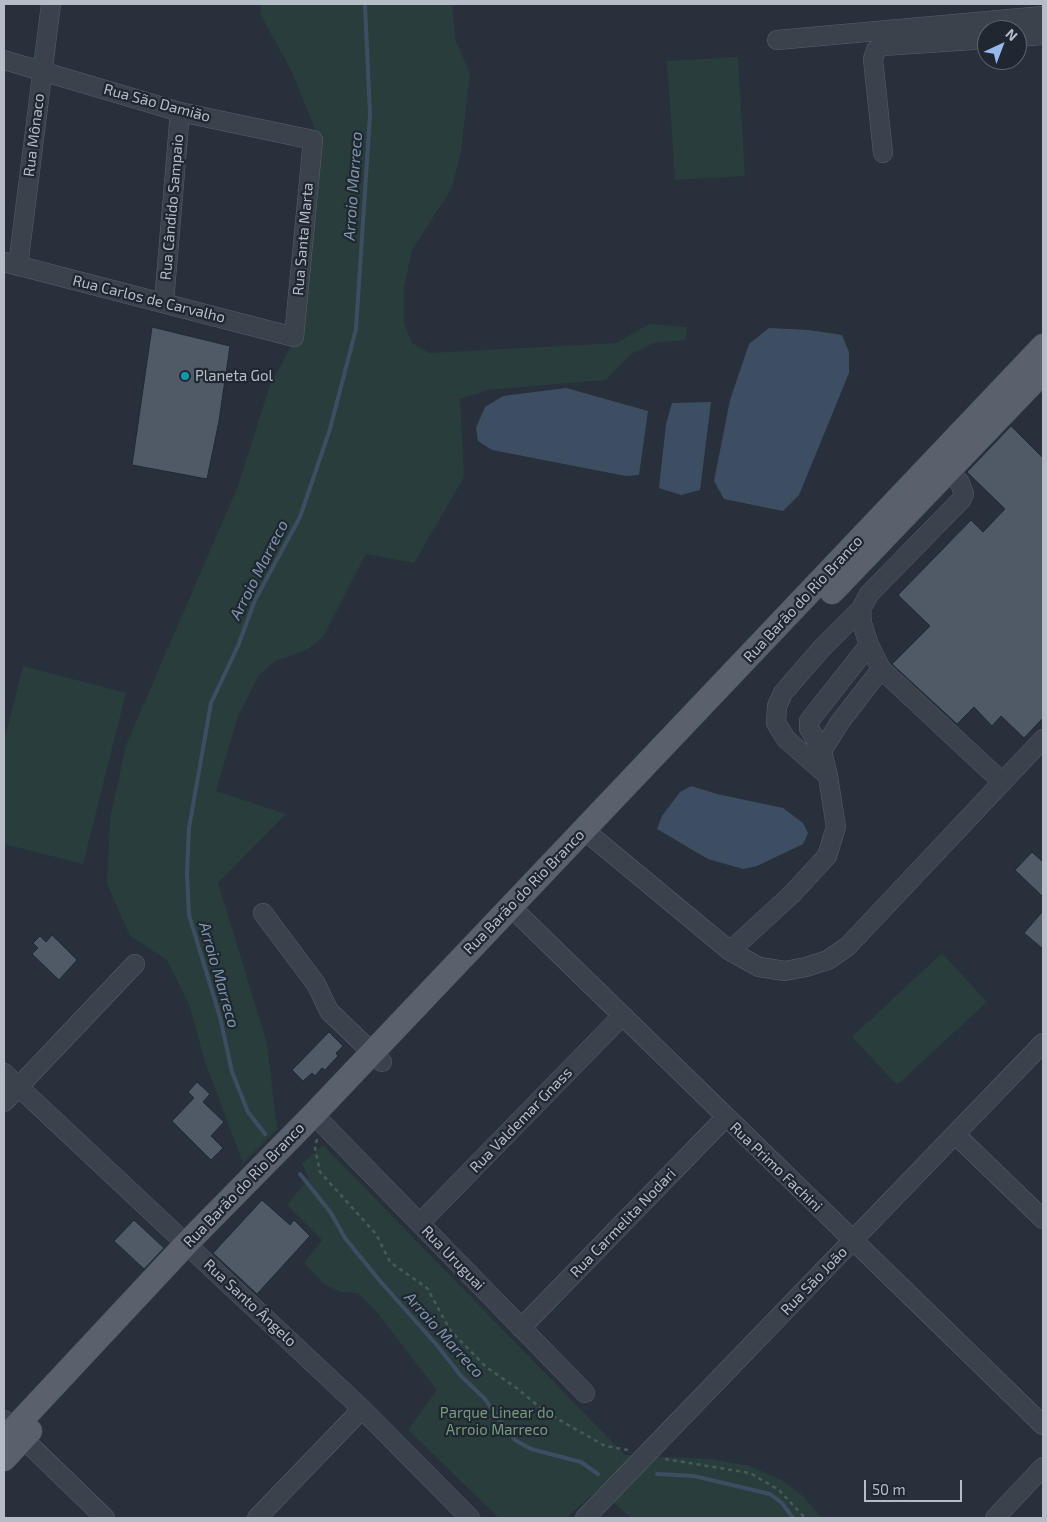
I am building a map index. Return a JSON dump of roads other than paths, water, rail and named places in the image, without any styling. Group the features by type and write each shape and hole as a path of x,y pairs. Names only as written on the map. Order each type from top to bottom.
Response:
{"main road":[{"name":"Rua Barão do Rio Branco","path":"4,1459 11,1432 193,1249 943,464 1043,346"},
{"name":"Rua Barão do Rio Branco","path":"943,464 1043,372"},
{"name":"Rua Barão do Rio Branco","path":"253,1186 322,1123 376,1057"}],"street":[{"name":"Rua Mônaco","path":"11,264 51,4"},
{"path":"777,40 1043,16"},
{"path":"1027,36 1043,35"},
{"path":"883,153 873,59 876,50 883,46 977,40"},
{"name":"Rua São Damião","path":"4,60 180,112 313,140"},
{"name":"Rua Cândido Sampaio","path":"164,302 180,112"},
{"name":"Rua Santa Marta","path":"294,337 313,140"},
{"name":"Rua Carlos de Carvalho","path":"11,264 294,337"},
{"path":"818,757 786,739 776,723 777,706 783,693 821,649 861,609 869,594 961,500 964,489 943,464"},
{"path":"861,609 862,623 869,645 881,669 1002,782"},
{"path":"730,951 792,894 827,856 836,827 828,776 818,757 809,728 809,721 820,704 869,645"},
{"path":"818,757 840,722 881,669"},
{"path":"820,704 840,722"},
{"path":"589,834 730,951 759,966 785,971 828,960 848,946 1043,739"},
{"path":"263,912 316,984 329,1010 376,1057"},
{"name":"Rua Primo Fachini","path":"516,912 852,1242 1043,1425"},
{"path":"4,1102 135,964"},
{"name":"Rua Valdemar Gnass","path":"420,1223 622,1016"},
{"name":"Rua São João","path":"585,1518 1043,1043"},
{"name":"Rua Santo Ângelo","path":"4,1073 362,1409 470,1518"},
{"name":"Rua Carmelita Nodari","path":"521,1328 725,1118"},
{"name":"Rua Uruguai","path":"322,1123 585,1393"},
{"path":"956,1135 1043,1219"},
{"path":"257,1518 362,1409"},
{"path":"11,1432 105,1518"},
{"path":"995,1518 1043,1467"}],"water":[{"path":"769,328 809,330 842,335 849,352 849,373 799,495 783,511 724,499 714,481 730,400 749,344"},
{"path":"566,388 648,411 639,475 626,476 492,450 478,441 476,428 485,407 503,396"},
{"path":"711,402 700,490 681,495 659,488 666,424 672,403"},
{"path":"691,786 717,794 783,808 803,823 808,833 803,844 757,866 743,869 708,859 657,829 662,816 680,792"}],"waterway":[{"name":"Arroio Marreco","path":"265,1134 248,1112 232,1072 220,1017 189,915 187,873 189,828 211,703 238,646 255,600 300,517 330,429 356,329 370,115 365,4"},
{"name":"Arroio Marreco","path":"300,1174 331,1213 345,1238 461,1376 484,1398 515,1440 531,1449 581,1462 598,1474"},
{"name":"Arroio Marreco","path":"657,1474 694,1476 770,1494 782,1503 793,1518"}],"place":[{"name":"Planeta Gol","path":"185,376"}],"park label":[{"name":"Parque Linear do Arroio Marreco","path":"497,1422"}]}
